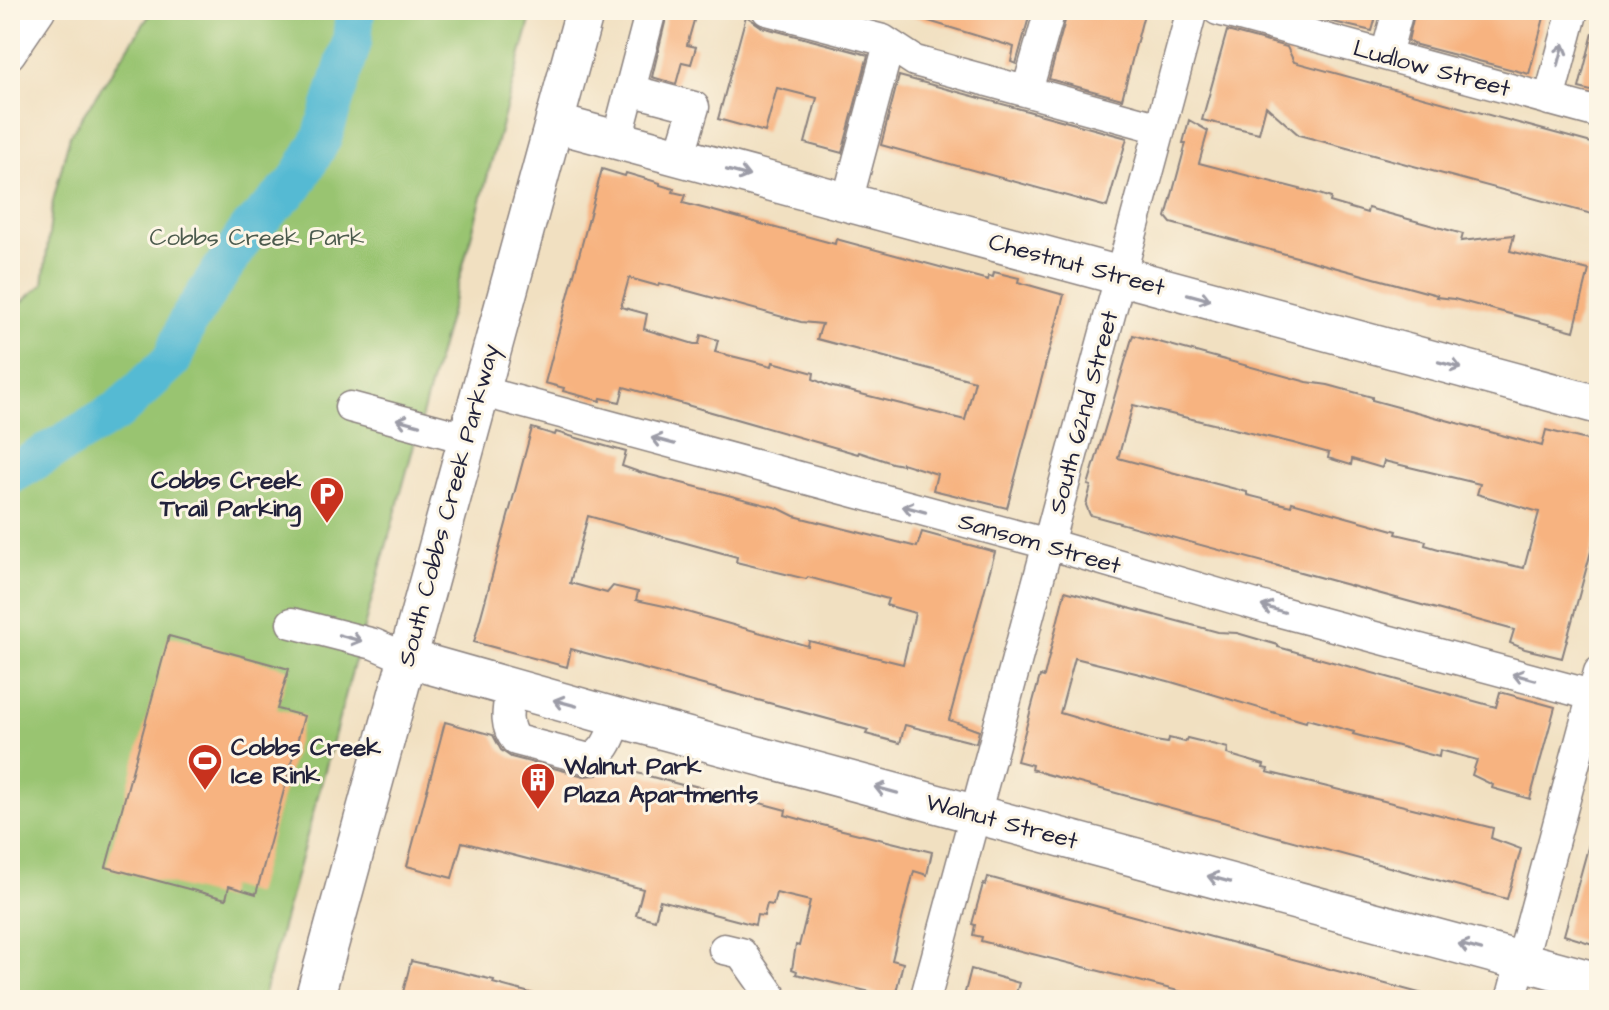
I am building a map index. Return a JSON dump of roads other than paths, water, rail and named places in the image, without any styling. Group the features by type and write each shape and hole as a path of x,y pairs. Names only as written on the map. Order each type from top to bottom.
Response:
{"main road":[{"name":"South Cobbs Creek Parkway","path":"314,1000 585,10"},
{"name":"Chestnut Street","path":"554,123 1599,405"},
{"name":"Walnut Street","path":"406,658 1599,982"}],"street":[{"path":"10,54 40,10"},
{"path":"617,140 651,10"},
{"path":"767,10 883,40 915,61 1160,128"},
{"path":"1027,91 1050,10"},
{"name":"South 62nd Street","path":"925,1000 1192,10"},
{"name":"Ludlow Street","path":"1218,10 1599,113"},
{"path":"1386,55 1398,10"},
{"path":"1549,100 1573,10"},
{"path":"847,202 889,44"},
{"path":"630,90 694,107 679,157"},
{"name":"Sansom Street","path":"480,391 1048,544 1270,609 1597,688"},
{"path":"350,407 466,438"},
{"path":"292,623 374,644 406,658"},
{"path":"1511,1000 1597,688"},
{"path":"724,949 741,953 774,1000"}],"waterway":[{"path":"10,475 118,411 172,360 188,321 247,232 295,184 322,138 352,42 355,10"}],"place":[{"name":"Cobbs Creek Trail Parking","path":"327,525"},
{"name":"Cobbs Creek Ice Rink","path":"205,792"},
{"name":"Walnut Park Plaza Apartments","path":"538,811"}],"park label":[{"name":"Cobbs Creek Park","path":"257,237"}]}
